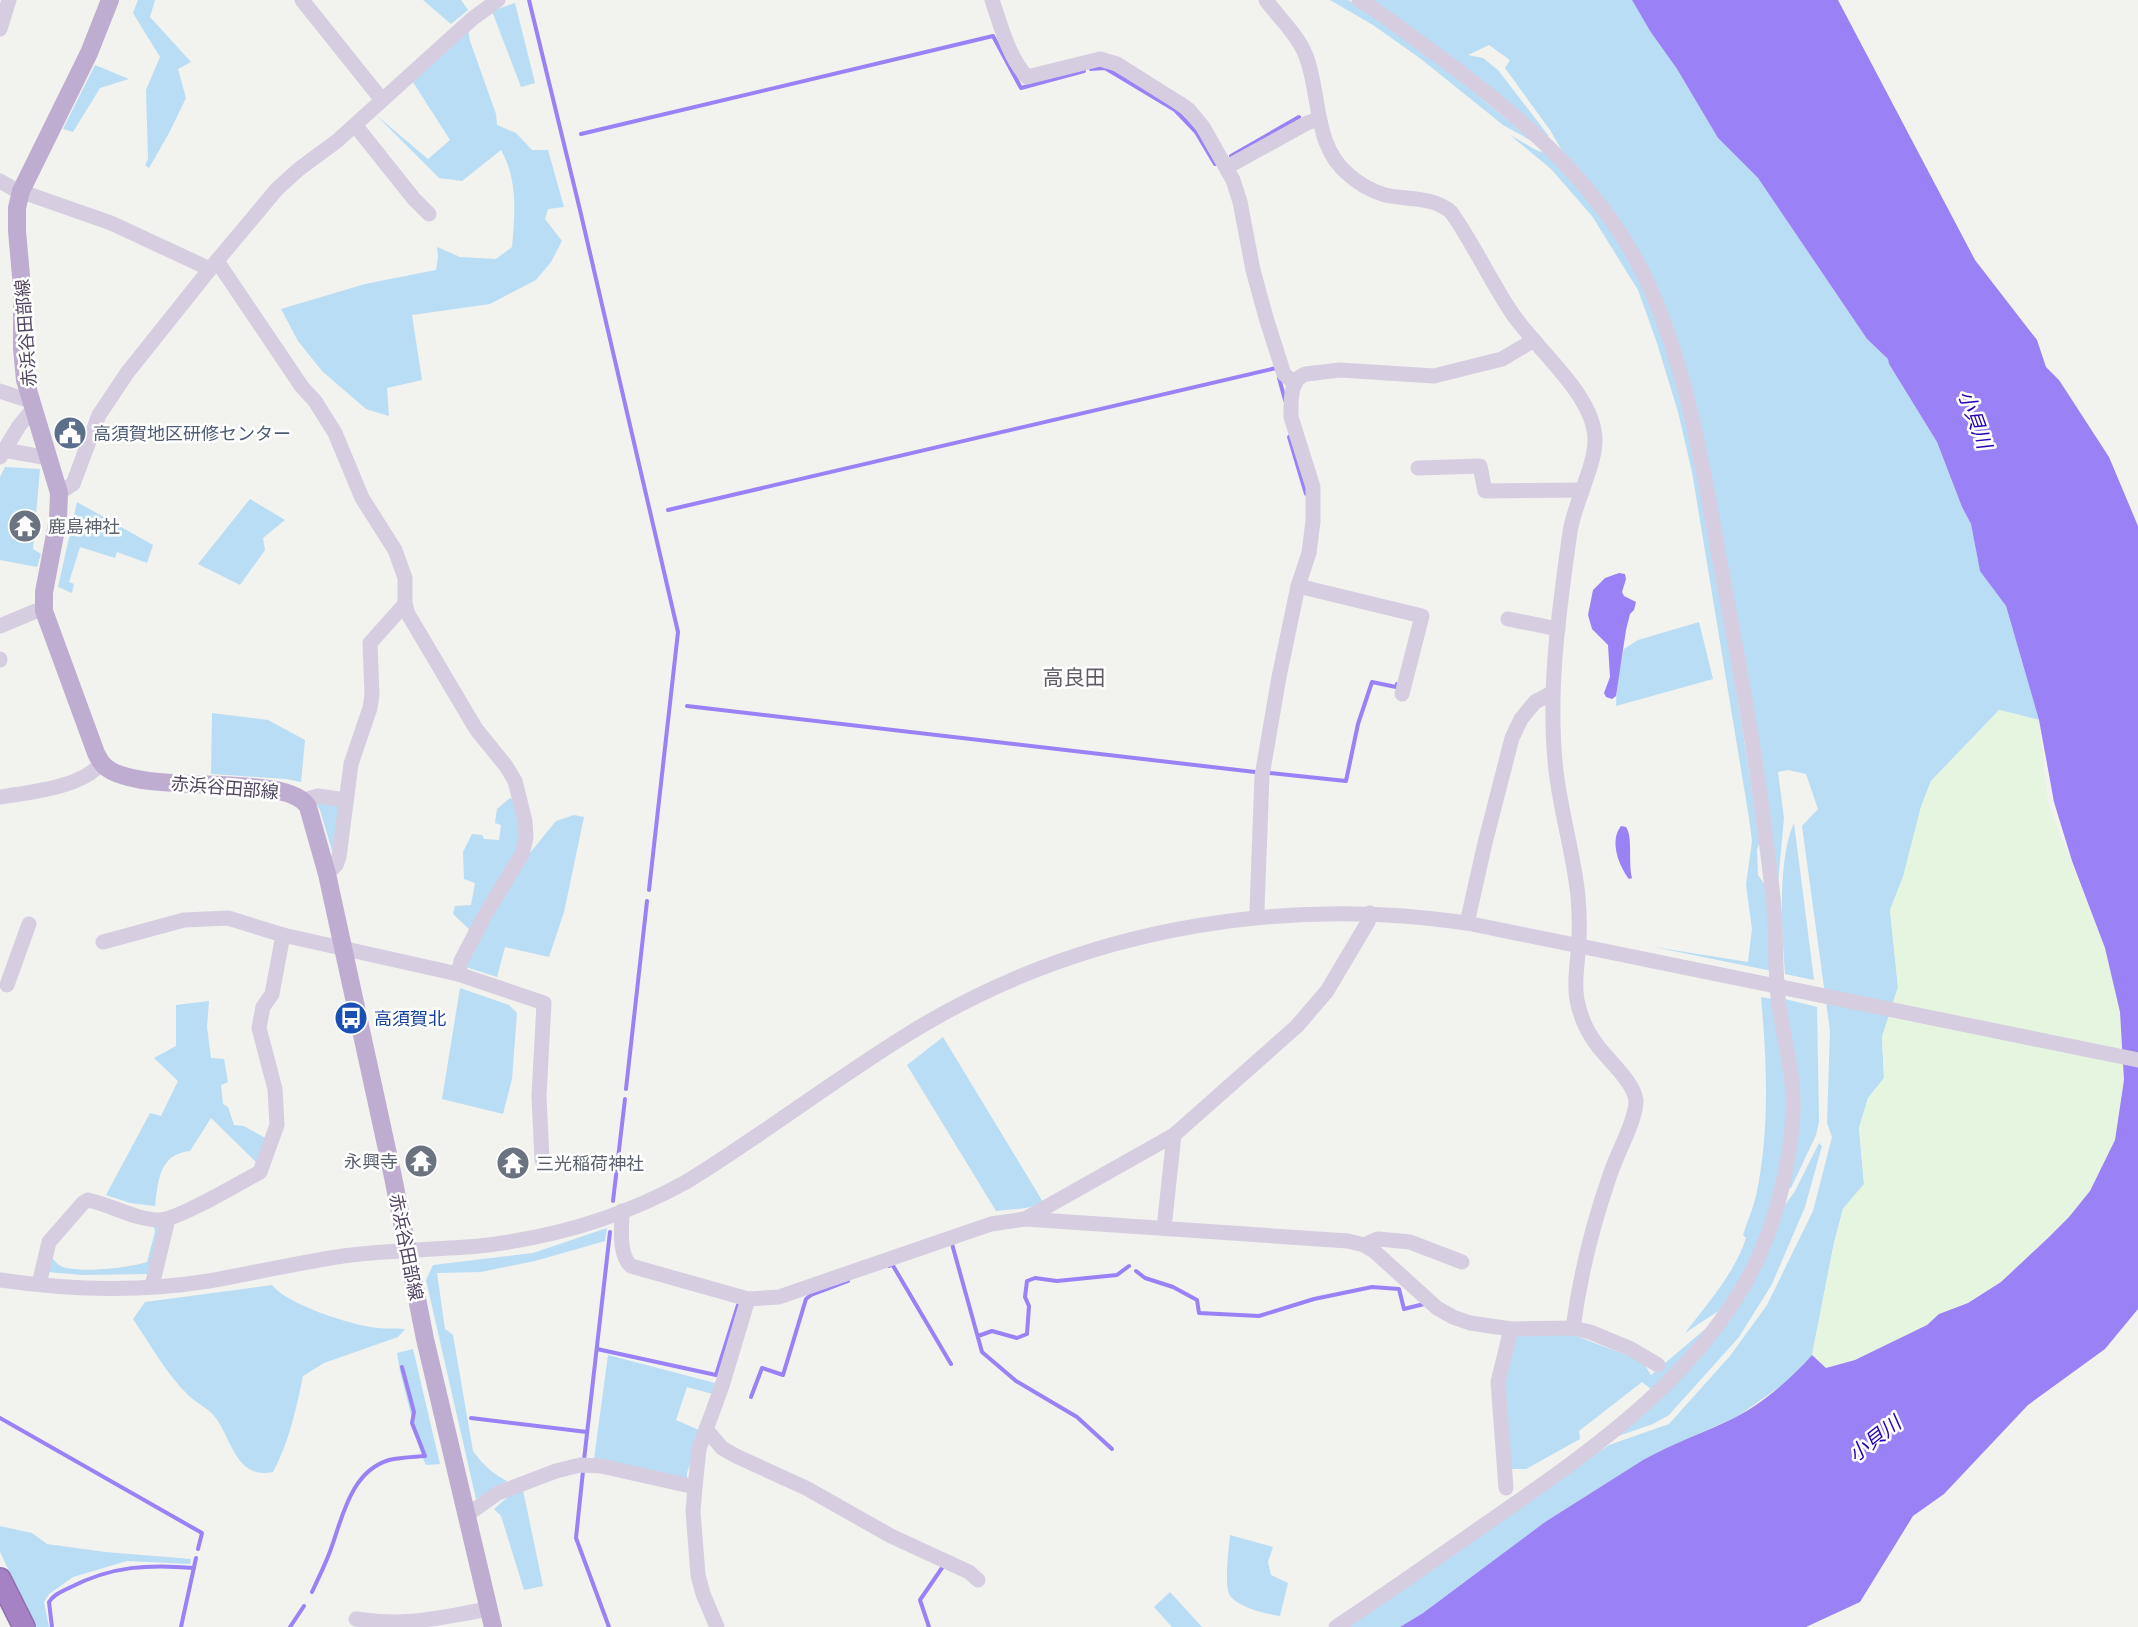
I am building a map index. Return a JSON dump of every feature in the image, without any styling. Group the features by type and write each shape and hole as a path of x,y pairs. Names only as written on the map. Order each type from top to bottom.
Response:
{"highway":[{"path":"0,1579 24,1627"}],"main road":[{"name":"赤浜谷田部線","path":"110,0 89,53 21,191 17,208 25,380 59,493 58,519 44,592 44,611 101,763 126,777 280,791 304,800 313,819 391,1166 425,1339 492,1618"}],"street":[{"path":"0,29 9,0"},
{"path":"302,0 382,100"},
{"path":"59,493 73,484 92,430 112,395 213,265 277,189 299,169 337,141 472,19 498,0"},
{"path":"992,0 1007,45 1027,77 1092,60 1108,61 1117,64 1189,110 1203,127 1227,166 1240,202 1253,270 1267,321 1284,374 1294,384"},
{"path":"1266,0 1305,53 1312,73 1319,119 1330,152 1338,165 1357,181 1383,194 1437,203 1450,212 1511,312 1569,381 1594,427 1595,446 1572,518 1558,628 1552,693 1556,771 1578,894 1579,945 1575,985 1580,1011 1595,1043 1631,1086 1636,1100 1633,1115 1592,1227 1573,1328"},
{"path":"1336,1627 1574,1462 1616,1430 1658,1392 1711,1334 1729,1310 1760,1255 1780,1199 1789,1159 1793,1110 1793,1081 1778,997 1783,987 1766,836 1711,507 1685,392 1652,293 1634,254 1614,223 1590,191 1558,155 1477,86 1391,21 1359,0"},
{"path":"1227,166 1306,123 1319,119"},
{"path":"355,125 414,199 429,214"},
{"path":"0,181 213,265 302,387 315,401 335,433 362,498 394,550 405,578 405,604 408,614 476,729 506,766 515,781 525,821 526,838 522,854 485,915 458,974"},
{"path":"1259,917 1257,909 1262,776 1298,586 1309,553 1314,496 1291,417 1294,384 1301,376 1340,370 1434,375 1502,359 1534,340"},
{"path":"0,391 32,405 2,454 48,458"},
{"path":"1418,468 1480,466 1485,491 1582,490"},
{"path":"1298,586 1422,616 1402,694"},
{"path":"327,874 336,865 339,857 351,764 370,708 372,695 370,643 405,604"},
{"path":"0,626 36,611 44,611"},
{"path":"1508,619 1558,628"},
{"path":"1467,923 1512,738 1521,719 1535,702 1552,693"},
{"path":"0,796 30,792 82,778 96,770 101,763"},
{"path":"304,800 318,796 345,800"},
{"path":"0,1280 76,1288 152,1286 206,1281 343,1256 479,1246 533,1238 566,1230 654,1199 686,1182 906,1035 972,999 1055,962 1149,934 1259,917 1370,913 1467,923 2138,1060"},
{"path":"1025,1218 1174,1135 1297,1026 1327,991 1368,922 1370,913"},
{"path":"103,942 184,920 228,918 283,935 458,974 544,1003 539,1096 542,1160"},
{"path":"7,985 28,924"},
{"path":"39,1284 49,1242 88,1200 140,1216 159,1220 168,1219 260,1172 277,1125 275,1089 259,1028 263,1007 272,994 283,935"},
{"path":"1164,1228 1174,1135"},
{"path":"622,1211 623,1244 626,1261 631,1266 748,1299 779,1297 991,1224 1025,1218 1348,1241 1364,1245 1387,1261 1445,1314 1470,1323 1511,1329 1573,1328 1590,1332 1631,1349 1658,1365"},
{"path":"152,1286 168,1219"},
{"path":"1364,1245 1378,1239 1410,1242 1462,1262"},
{"path":"717,1627 703,1594 698,1575 693,1511 695,1487 699,1449 722,1386 748,1299"},
{"path":"1506,1488 1498,1382 1511,1329"},
{"path":"706,1429 722,1448 736,1456 806,1488 891,1536 969,1572 978,1580"},
{"path":"467,1515 498,1493 556,1471 580,1465 601,1466 695,1487"},
{"path":"356,1619 400,1624 492,1618"}],"shaded area":[{"path":"138,0 155,0 150,17 191,62 178,69 186,98 149,168 145,165 148,159 146,90 160,57 133,13"},
{"path":"423,0 461,0 468,10 451,24"},
{"path":"1330,0 1348,0 1373,14 1425,52 1537,144 1503,125 1421,59 1373,25"},
{"path":"1366,0 1632,0 1718,138 1758,178 1867,339 1888,359 1937,442 1962,507 1971,524 1980,570 2006,606 2039,720 1999,710 1931,781 1921,807 1903,877 1890,910 1898,987 1882,1037 1884,1078 1868,1098 1859,1128 1864,1184 1843,1209 1812,1355 1792,1378 1738,1416 1643,1460 1545,1522 1423,1613 1400,1627 1342,1627 1609,1445 1669,1424 1730,1356 1767,1305 1813,1211 1832,1137 1827,1123 1830,1031 1802,826 1818,809 1806,774 1788,770 1778,772 1784,818 1778,883 1717,519 1649,276 1505,68 1510,60 1489,45 1468,55 1483,58 1498,70 1548,138"},
{"path":"515,3 535,83 521,87 492,11"},
{"path":"468,29 470,41 496,114 497,125 516,133 532,150 548,150 564,207 548,209 545,219 562,241 551,262 536,280 490,304 412,315 422,380 387,388 389,416 366,409 322,371 298,341 281,309 365,284 436,270 437,247 460,257 496,259 512,247 513,185 501,150 462,181 439,178 376,115 428,159 450,140 413,82"},
{"path":"95,65 129,79 100,88 73,132 63,129"},
{"path":"1510,135 1536,150 1553,156 1602,214 1648,292 1686,412 1713,546 1760,840 1757,850 1758,875 1767,888 1772,971 1654,947 1748,962 1752,929 1746,885 1752,841 1749,818 1692,472 1678,412 1638,290 1592,216 1551,169"},
{"path":"5,467 40,469 33,549 41,554 37,567 0,560 0,477"},
{"path":"250,499 285,520 263,538 265,550 240,585 198,564"},
{"path":"77,502 153,545 147,563 117,552 115,558 80,547 69,582 74,584 72,593 58,587"},
{"path":"1699,622 1713,679 1616,706 1617,682 1624,649 1638,640"},
{"path":"212,713 268,720 305,740 301,782 211,774"},
{"path":"510,798 514,801 520,834 518,848 470,930 453,914 455,906 471,905 475,883 464,879 463,852 472,834 482,835 484,839 499,840 501,825 495,823 497,809"},
{"path":"315,801 340,801 333,854 320,810"},
{"path":"574,815 584,817 564,912 549,957 505,947 497,977 466,967 485,929 529,854 556,821"},
{"path":"1794,823 1814,980 1785,974 1782,918 1783,876 1785,857"},
{"path":"460,988 509,1005 517,1013 512,1079 503,1114 442,1099"},
{"path":"1761,997 1772,999 1779,1033 1787,1101 1786,1141 1779,1183 1756,1254 1726,1306 1685,1333 1720,1288 1735,1264 1746,1238 1743,1235 1756,1196 1764,1147 1766,1097"},
{"path":"1785,999 1817,1007 1819,1122 1816,1135 1791,1188 1786,1188 1792,1164"},
{"path":"209,1001 207,1027 211,1058 224,1059 228,1082 221,1085 223,1104 228,1107 234,1125 244,1126 267,1139 257,1163 211,1118 190,1151 172,1157 166,1163 159,1178 155,1206 130,1203 106,1195 150,1113 161,1116 178,1081 154,1058 176,1046 176,1005"},
{"path":"943,1037 1043,1202 1025,1208 996,1211 907,1065"},
{"path":"1819,1143 1822,1146 1805,1207 1772,1284 1739,1337 1669,1415 1653,1424 1618,1436 1715,1336"},
{"path":"157,1224 162,1228 149,1274 83,1275 47,1272 52,1258 62,1266 81,1270 117,1268 147,1262 155,1232 154,1227"},
{"path":"607,1228 605,1241 535,1261 481,1272 437,1273 445,1329 453,1335 473,1451 488,1468 507,1481 476,1499 426,1280 433,1265 533,1253"},
{"path":"272,1285 292,1300 321,1313 377,1328 405,1329 398,1337 324,1363 303,1376 291,1426 279,1461 273,1472 261,1473 251,1470 236,1456 215,1417 179,1386 133,1319 145,1302"},
{"path":"1717,1319 1652,1390 1642,1382 1579,1431 1580,1439 1526,1469 1509,1469 1505,1389 1506,1366 1514,1334 1573,1335 1629,1356 1644,1364 1651,1375"},
{"path":"413,1349 440,1464 426,1465 421,1454 400,1371 397,1353"},
{"path":"608,1355 715,1383 713,1394 687,1387 676,1420 701,1431 687,1473 687,1480 594,1459"},
{"path":"523,1490 543,1586 524,1590 501,1516 494,1509 509,1496"},
{"path":"0,1526 32,1533 47,1544 105,1552 191,1559 190,1564 127,1561 73,1577 49,1594 44,1602 49,1627 36,1627 0,1552"},
{"path":"1230,1535 1273,1547 1268,1562 1271,1575 1288,1583 1280,1616 1247,1607 1231,1597 1227,1586"},
{"path":"1170,1592 1202,1627 1172,1627 1154,1607"}],"sand":[{"path":"2000,710 2039,720 2048,803 2105,948 2120,1012 2124,1080 2115,1140 2091,1191 2069,1217 2001,1282 1968,1303 1939,1314 1927,1325 1855,1360 1826,1368 1812,1355 1843,1209 1864,1184 1859,1128 1868,1098 1884,1078 1882,1037 1898,987 1890,910 1903,877 1921,807 1931,781"}],"water":[{"name":"小貝川","path":"1632,0 1838,0 1975,260 2037,340 2046,367 2059,380 2109,457 2138,526 2138,1309 2105,1349 2028,1405 1944,1494 1913,1516 1860,1602 1806,1627 1400,1627 1423,1613 1545,1522 1643,1460 1736,1417 1756,1405 1786,1381 1812,1355 1826,1368 1855,1360 1927,1325 1939,1314 1968,1303 2001,1282 2069,1217 2090,1191 2115,1140 2124,1080 2120,1012 2105,948 2072,861 2054,802 2039,720 2006,606 1980,571 1971,524 1962,507 1937,442 1888,359 1867,339 1758,178 1718,138"},
{"path":"1619,573 1625,574 1626,579 1622,592 1624,596 1636,602 1626,630 1616,696 1612,699 1606,697 1604,693 1610,677 1608,645 1592,629 1588,615 1593,590 1605,578"},
{"path":"1621,826 1626,827 1629,837 1632,878 1629,879 1617,853 1617,832"}],"waterway":[{"path":"529,0 678,632 649,890"},
{"path":"581,134 993,36 1021,88 1084,71"},
{"path":"1091,69 1105,68 1175,110 1196,132 1215,164"},
{"path":"1231,156 1299,117"},
{"path":"668,510 1276,368"},
{"path":"1279,378 1285,400"},
{"path":"1289,437 1306,494"},
{"path":"1270,773 1346,781 1358,724 1372,682 1396,687 1397,684"},
{"path":"687,706 1255,772"},
{"path":"626,1089 647,901"},
{"path":"613,1201 625,1099"},
{"path":"584,1460 610,1232"},
{"path":"952,1244 982,1352 1016,1381 1077,1417 1112,1449"},
{"path":"889,1266 892,1264 951,1364"},
{"path":"978,1336 992,1331 1017,1338 1027,1334 1029,1306 1025,1297 1027,1281 1035,1278 1057,1281 1117,1275 1129,1266"},
{"path":"1136,1271 1145,1278 1173,1287 1197,1300 1199,1313 1259,1316 1314,1299 1372,1287 1399,1289 1404,1309 1424,1304"},
{"path":"751,1397 762,1368 783,1375 806,1299 848,1281"},
{"path":"597,1349 716,1375 738,1305"},
{"path":"312,1592 349,1499 365,1475 375,1466 389,1460 425,1456 412,1423 414,1412 402,1367"},
{"path":"0,1418 202,1533 198,1549"},
{"path":"471,1418 587,1432"},
{"path":"583,1471 576,1538 609,1627"},
{"path":"181,1627 196,1558"},
{"path":"929,1627 920,1600 944,1565"},
{"path":"52,1627 49,1602 59,1593 86,1580 131,1568 162,1566 194,1568"},
{"path":"290,1627 304,1606"}],"place":[{"name":"高須賀地区研修センター","path":"70,433"},
{"name":"鹿島神社","path":"25,526"},
{"name":"高須賀北","path":"351,1018"},
{"name":"永興寺","path":"421,1161"},
{"name":"三光稲荷神社","path":"513,1163"}],"district":[{"name":"高良田","path":"1074,676"}]}
